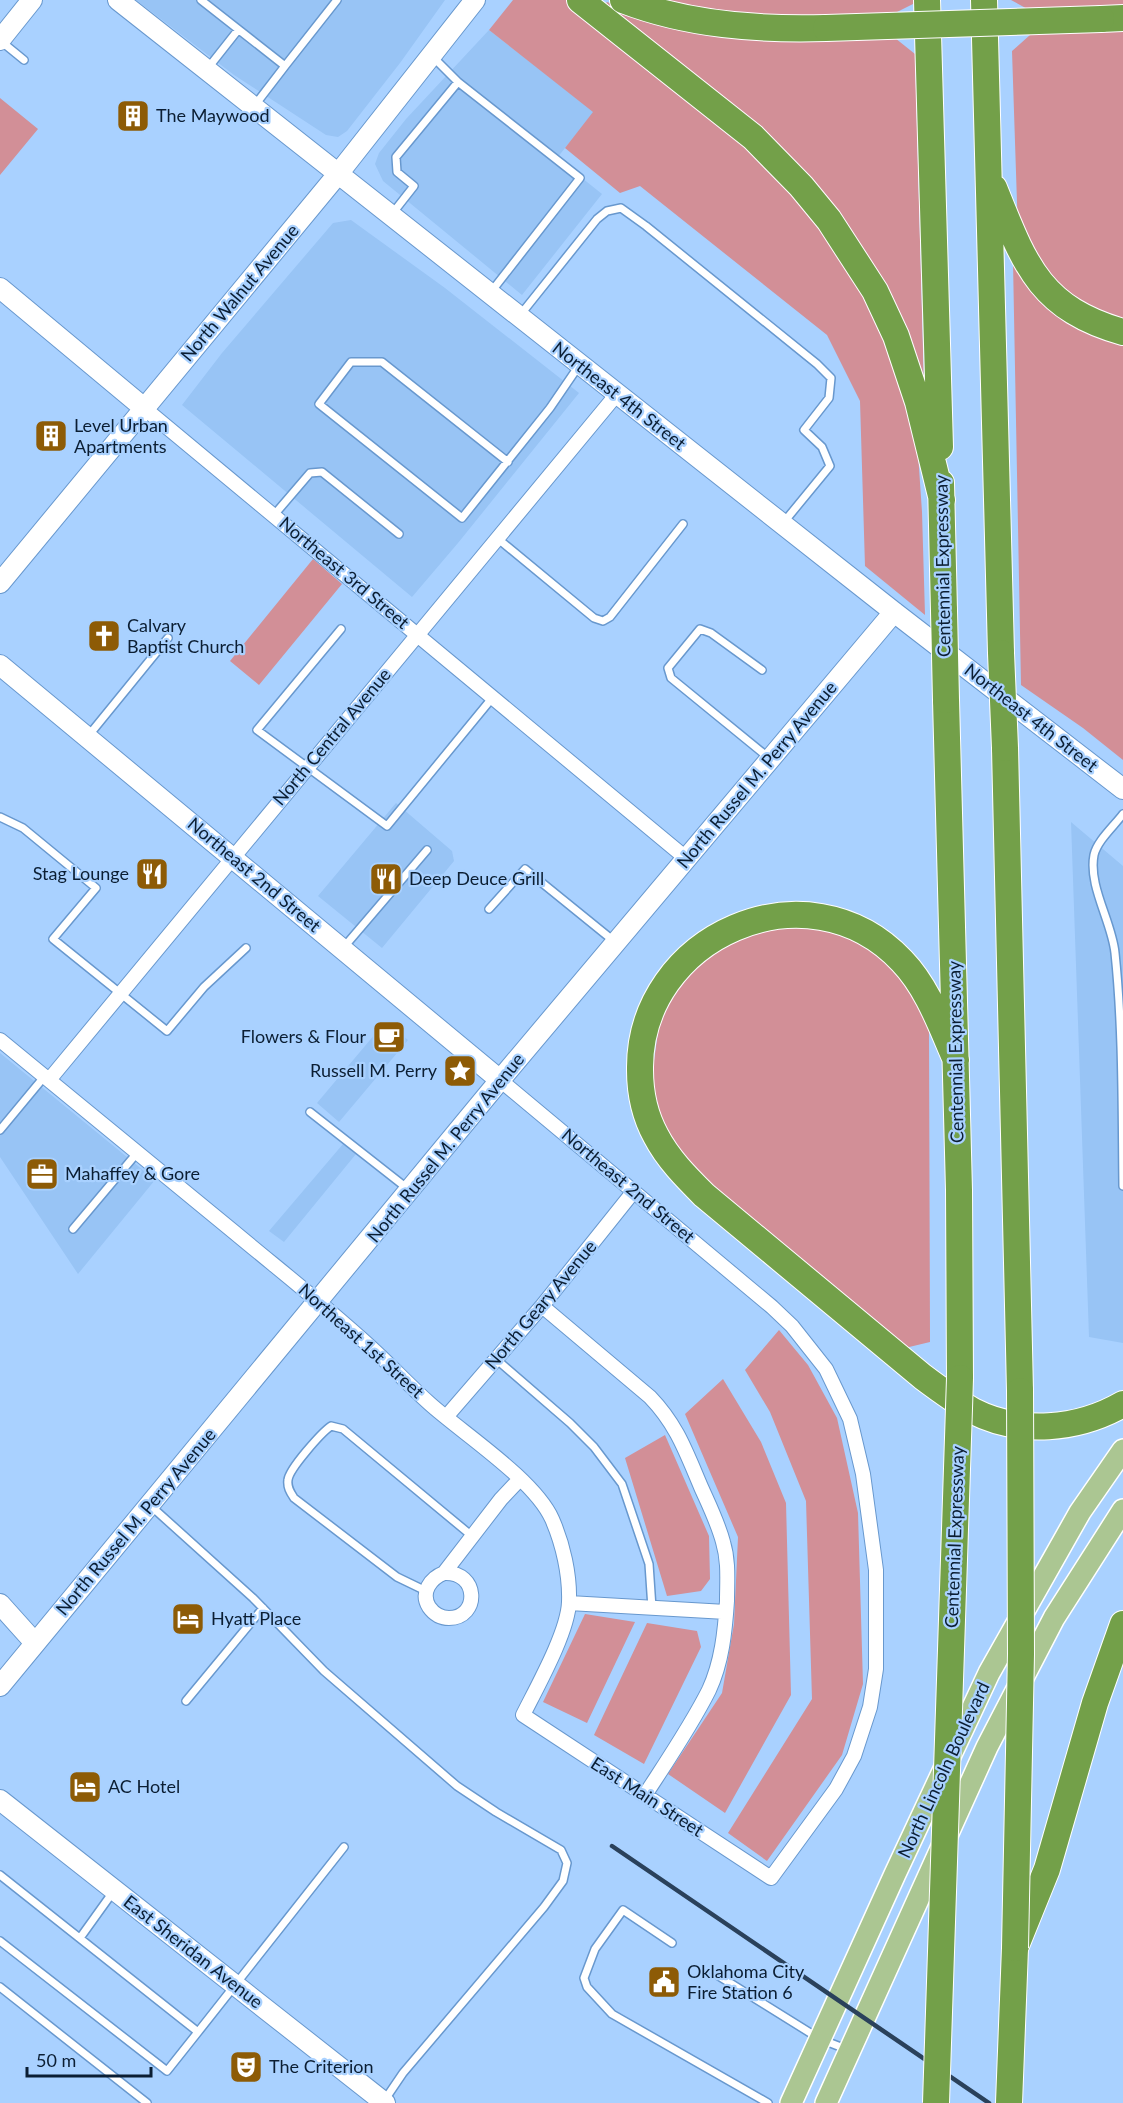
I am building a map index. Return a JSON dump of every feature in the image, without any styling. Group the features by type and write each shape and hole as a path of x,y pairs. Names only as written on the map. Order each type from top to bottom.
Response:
{"highway":[{"path":"580,0 753,137 801,186 829,220 875,291 896,336 918,402 942,500"},
{"path":"623,0 670,15 711,22 790,29 1112,18"},
{"name":"Centennial Expressway","path":"927,0 956,1060 960,1378 936,2103"},
{"path":"984,0 1020,1391 1021,1654 1015,1948 1009,2103"},
{"path":"988,174 1023,256 1038,281 1058,300 1082,317 1123,332"},
{"path":"956,1060 927,996 902,961 870,934 836,921 813,916 791,915 748,922 728,931 706,942 674,973 659,994 649,1016 642,1039 640,1079 643,1101 655,1134 678,1170 704,1196 948,1396 993,1419 1032,1426 1069,1424 1092,1418 1123,1404"},
{"path":"1015,1948 1047,1869 1095,1703 1123,1624"}],"main road":[{"name":"North Lincoln Boulevard","path":"791,2103 989,1673 1080,1512 1123,1450"},
{"name":"North Lincoln Boulevard","path":"826,2103 987,1747 1054,1618 1123,1510"}],"street":[{"path":"0,40 33,0"},
{"name":"Northeast 4th Street","path":"118,0 616,394 1123,789"},
{"name":"North Walnut Avenue","path":"0,583 338,174 432,56 470,4"},
{"name":"Northeast 3rd Street","path":"0,288 687,859"},
{"name":"North Central Avenue","path":"46,1079 120,993 616,394"},
{"name":"North Russel M. Perry Avenue","path":"0,1686 500,1080 617,944 894,612"},
{"name":"Northeast 2nd Street","path":"0,665 772,1306 792,1326 826,1369 850,1419 863,1474 876,1570 876,1669 870,1707 854,1756 836,1789 771,1878"},
{"name":"Northeast 1st Street","path":"0,1040 319,1302 379,1354 430,1405 533,1493 551,1518 565,1562 569,1603 563,1628 550,1661 523,1715"},
{"name":"North Geary Avenue","path":"447,1418 542,1306 634,1191"},
{"path":"542,1306 650,1397 665,1413 679,1435 723,1542 728,1568 725,1633 709,1689 645,1795"},
{"path":"444,1573 519,1480"},
{"path":"444,1573 462,1577 468,1583 472,1597 464,1613 454,1618 443,1618 433,1612 427,1603 426,1592 429,1584 444,1573"},
{"path":"569,1603 726,1612"},
{"path":"0,1604 35,1643"},
{"name":"East Main Street","path":"523,1715 771,1878"},
{"name":"East Sheridan Avenue","path":"0,1800 384,2102"}],"lane":[{"path":"201,0 285,66"},
{"path":"253,107 337,0"},
{"path":"206,70 238,30"},
{"path":"0,40 24,60"},
{"path":"432,56 458,82 580,178 489,294"},
{"path":"391,216 414,186 397,172 396,158 458,82"},
{"path":"519,317 597,219 607,211 621,208 646,226 817,364 831,378 829,398 804,430 822,447 830,465 783,524"},
{"path":"507,462 382,362 351,362 320,404 462,518 507,462 550,408 580,365"},
{"path":"274,515 310,473 322,472 399,534"},
{"path":"497,538 594,618 603,621 610,617 683,524"},
{"path":"340,628 258,730 387,826 493,697"},
{"path":"762,670 711,633 700,629 668,668 671,678 771,760"},
{"path":"87,737 168,638"},
{"path":"1123,814 1094,854 1094,877 1113,943 1120,1022 1123,1186"},
{"path":"0,817 23,828 96,888 53,939 167,1031 204,987 246,948"},
{"path":"342,949 428,850"},
{"path":"489,909 525,869 617,944"},
{"path":"1113,943 1123,951"},
{"path":"0,1130 46,1079"},
{"path":"310,1112 410,1191"},
{"path":"73,1229 137,1153"},
{"path":"496,1359 570,1423 594,1447 622,1484 649,1564 652,1608"},
{"path":"426,1592 397,1577 294,1498 288,1488 288,1477 320,1433 330,1426 343,1429 472,1536"},
{"path":"150,1505 263,1608 324,1671 420,1755 457,1786 561,1850 567,1863 563,1881 544,1907 404,2073 384,2102"},
{"path":"186,1701 263,1608"},
{"path":"0,1941 167,2071 344,1847"},
{"path":"0,1875 198,2032"},
{"path":"80,1938 115,1890"},
{"path":"672,1943 623,1910 595,1949 584,1978 586,1987 612,2014 768,2103"},
{"path":"714,1973 820,2039 850,2050"},
{"path":"0,1987 147,2103"}],"shaded area":[{"path":"136,0 445,0 347,131 338,137 326,135 234,75"},
{"path":"513,0 569,0 737,134 821,221 888,337 918,453 925,615 865,566 860,401 827,335 640,186 620,193 565,148 593,112 489,30"},
{"path":"648,0 913,0 913,4 893,14 749,19"},
{"path":"1011,0 1123,0 1123,9 1031,11"},
{"path":"607,2 640,14 895,38 915,54 924,388 856,245 603,7"},
{"path":"1123,26 1123,324 1067,297 1018,233 1012,51 1030,35"},
{"path":"489,30 594,112 557,158 602,194 522,295 383,181 375,164 379,153 406,119"},
{"path":"0,98 38,129 0,175"},
{"path":"351,220 445,288 579,393 412,597 182,405 222,353 333,223"},
{"path":"1013,262 1123,341 1123,760 1083,728 1021,685"},
{"path":"313,559 342,584 259,685 230,661"},
{"name":"Deep Deuce Grill","path":"396,803 452,851 454,861 382,948 318,896"},
{"path":"1071,822 1123,866 1123,1343 1089,1337"},
{"path":"806,925 857,939 889,962 924,1009 929,1031 930,1342 905,1348 709,1186 667,1139 650,1090 661,1010 692,965 757,929"},
{"path":"386,1021 408,1040 339,1122 317,1103"},
{"path":"0,1053 155,1180 78,1274 0,1157"},
{"path":"343,1144 356,1154 284,1242 269,1231"},
{"path":"779,1330 808,1365 837,1418 858,1513 863,1684 842,1755 767,1861 728,1833 812,1699 806,1501 770,1412 745,1370"},
{"path":"723,1379 761,1442 786,1503 791,1695 725,1813 668,1774 722,1693 734,1624 738,1537 685,1414"},
{"path":"665,1435 709,1536 710,1579 701,1591 667,1596 625,1458"},
{"path":"585,1614 635,1622 587,1723 543,1702"},
{"path":"647,1623 697,1631 701,1647 644,1764 594,1735"}],"railway":[{"path":"612,1846 989,2103"}],"place":[{"name":"The Maywood","path":"133,116"},
{"name":"Level Urban Apartments","path":"51,436"},
{"name":"Calvary Baptist Church","path":"104,636"},
{"name":"Stag Lounge","path":"152,874"},
{"name":"Deep Deuce Grill","path":"386,879"},
{"name":"Flowers & Flour","path":"389,1037"},
{"name":"Russell M. Perry","path":"460,1071"},
{"name":"Mahaffey & Gore","path":"42,1174"},
{"name":"Hyatt Place","path":"188,1619"},
{"name":"AC Hotel","path":"85,1787"},
{"name":"Oklahoma City Fire Station 6","path":"664,1982"},
{"name":"The Criterion","path":"246,2067"}]}
